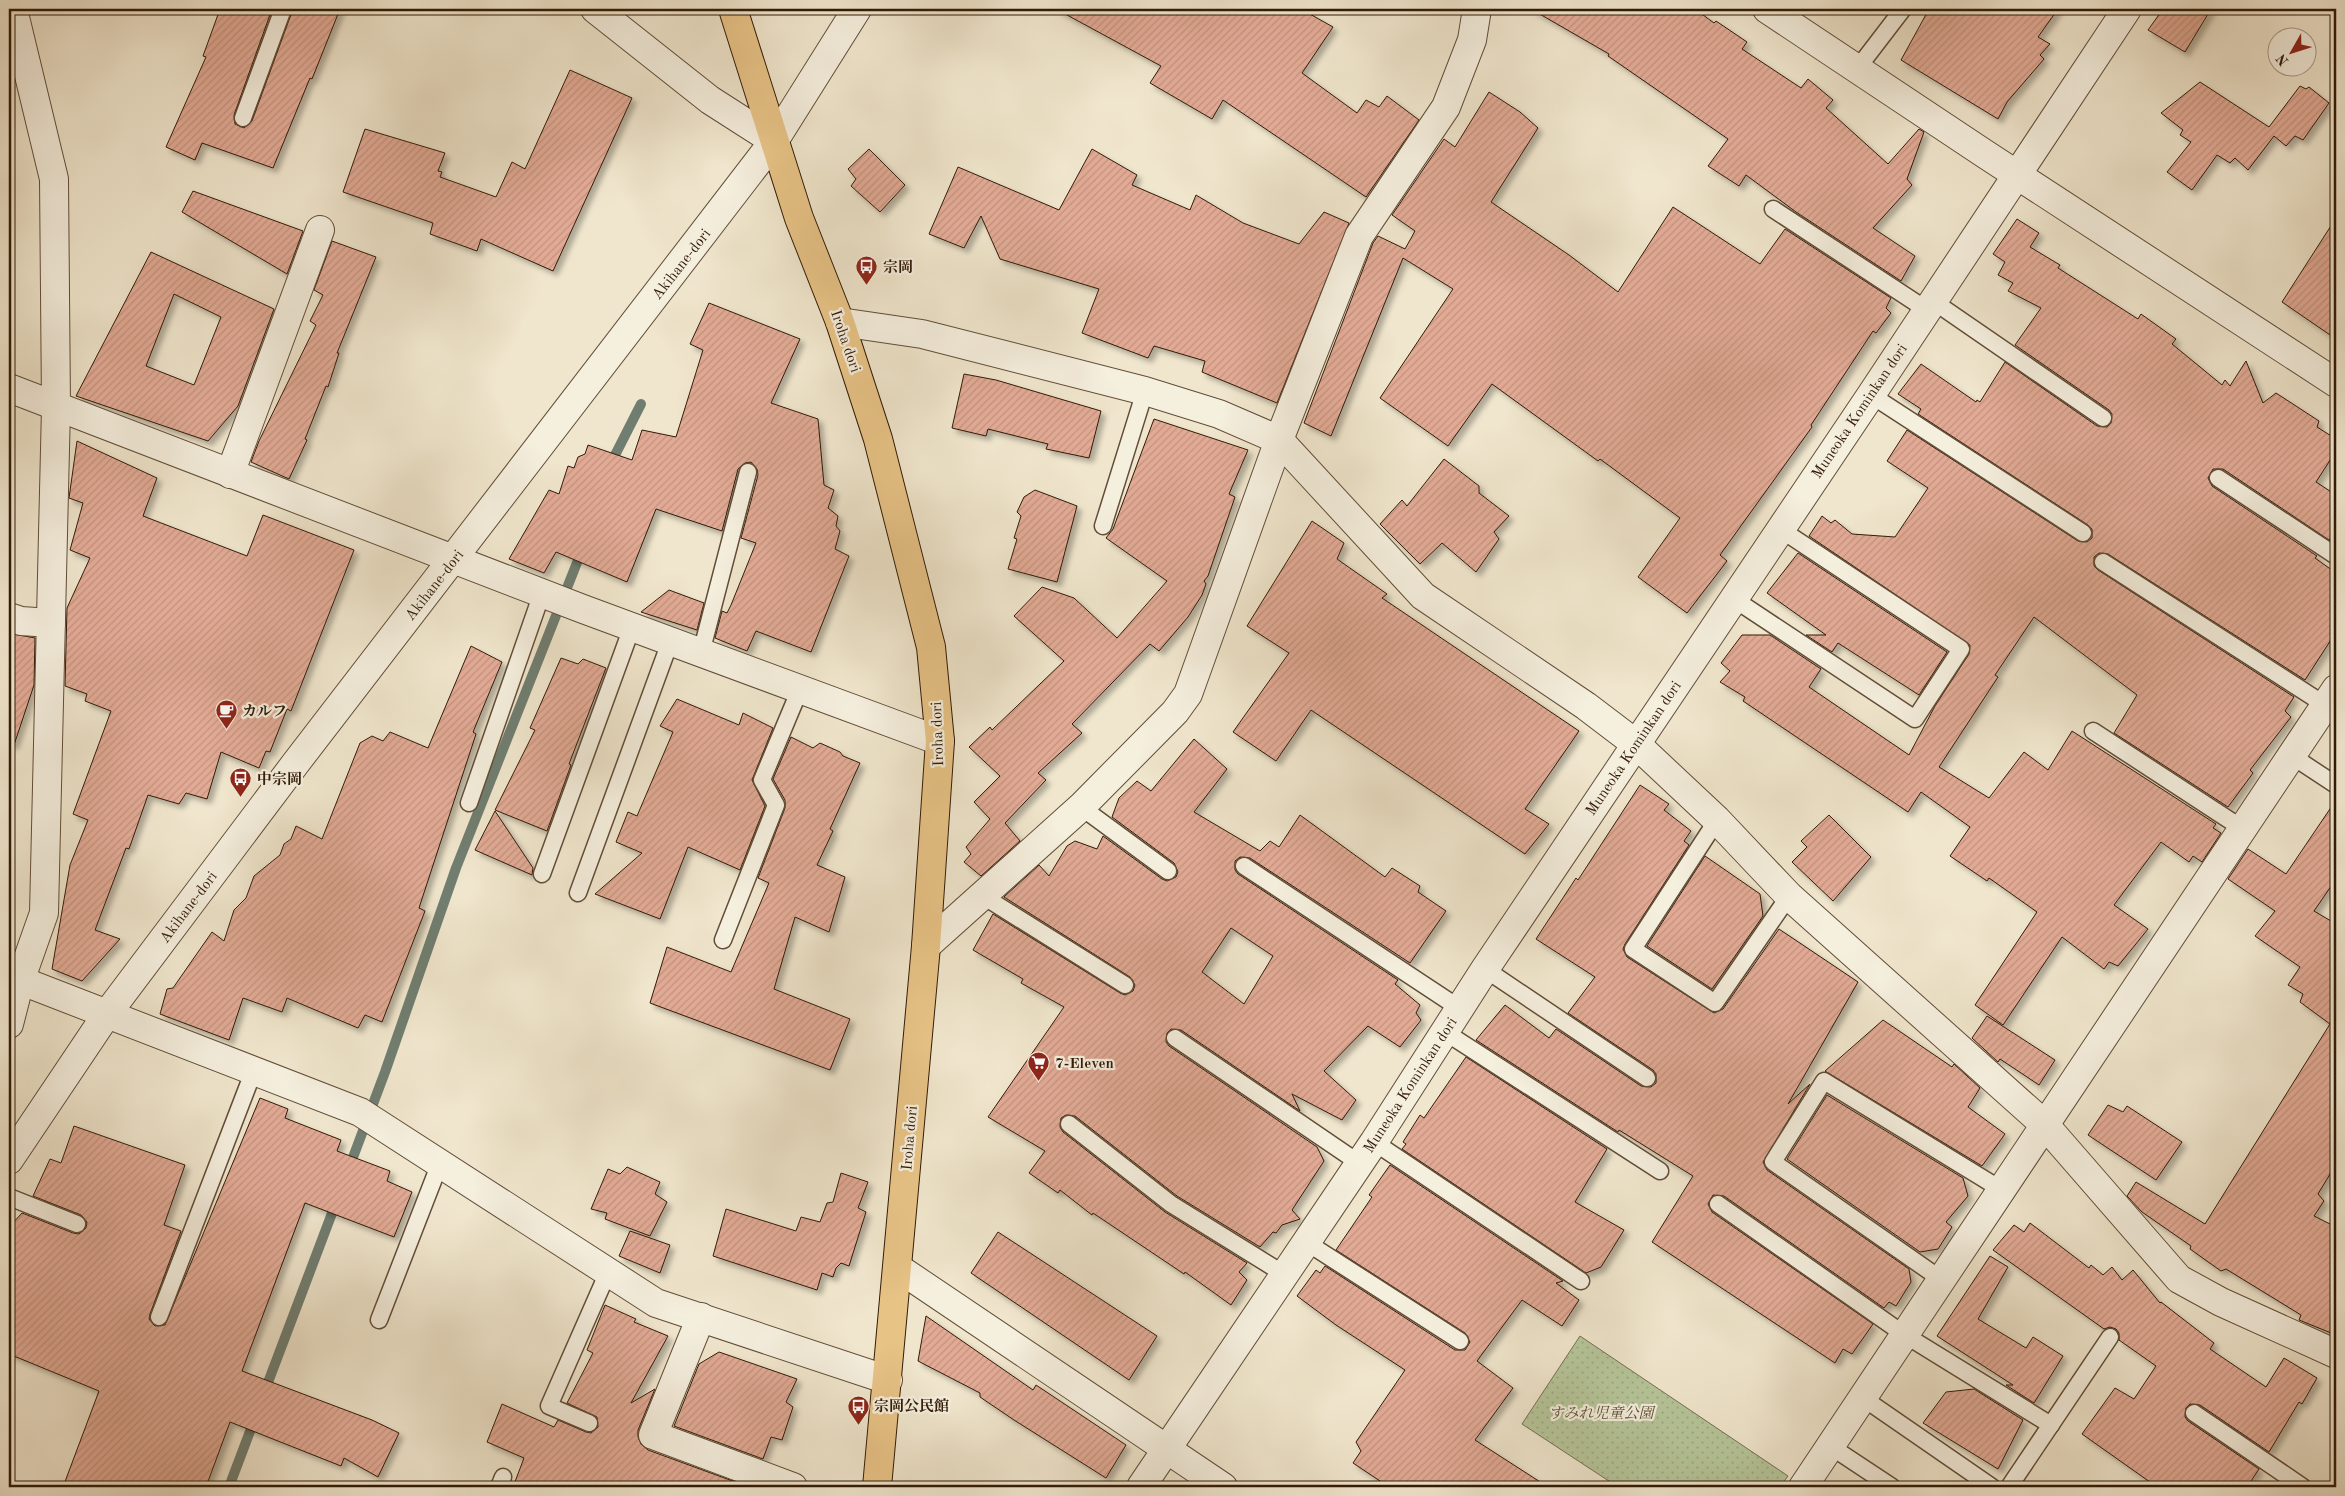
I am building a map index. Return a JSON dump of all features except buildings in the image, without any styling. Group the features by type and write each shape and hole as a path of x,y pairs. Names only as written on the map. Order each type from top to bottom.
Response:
{"main road":[{"name":"Iroha dori","path":"733,9 799,218 840,322 878,439 931,647 940,741 926,946 877,1487"}],"street":[{"path":"9,1024 14,979 44,912 56,407 54,178 13,9"},
{"path":"595,9 710,100 774,141"},
{"name":"Akihane-dori","path":"9,1160 107,1014 295,764 774,141 857,9"},
{"path":"926,946 1081,807 1175,712 1188,694 1280,440 1359,236 1446,107 1472,40 1477,9"},
{"path":"1767,9 2336,383"},
{"name":"Muneoka Kominkan dori","path":"1142,1487 1366,1152 1485,969 1871,395 2127,9"},
{"path":"230,474 320,230"},
{"path":"840,322 922,334 1145,391 1219,414 1280,440 1423,596 1586,706 1636,744 1716,820 1789,896 2046,1125 2179,1280 2221,1302 2336,1354"},
{"path":"9,388 453,560 940,741"},
{"path":"9,617 21,621 51,623"},
{"path":"1803,1487 2292,756 2333,702"},
{"path":"14,979 360,1112 656,1303 888,1380"},
{"path":"898,1268 1223,1487"},
{"path":"701,1317 653,1435 793,1487"}],"lane":[{"path":"243,118 283,9"},
{"path":"1857,69 1903,9"},
{"path":"1773,210 1930,306 2103,418"},
{"path":"1103,526 1145,391"},
{"path":"1871,395 2083,534"},
{"path":"701,653 748,472"},
{"path":"2218,478 2336,556"},
{"path":"1734,599 1915,719 1961,649 1780,529"},
{"path":"2103,562 2333,702"},
{"path":"469,803 546,595"},
{"path":"542,874 632,627"},
{"path":"578,893 670,642"},
{"path":"723,940 776,806 762,780 800,690"},
{"path":"2093,731 2243,829"},
{"path":"2292,756 2336,785"},
{"path":"1081,807 1168,871"},
{"path":"1716,820 1633,949 1714,1003 1789,896"},
{"path":"1244,866 1460,1008"},
{"path":"983,896 1125,985"},
{"path":"1485,969 1647,1078"},
{"path":"1445,1032 1660,1171"},
{"path":"1175,1038 1581,1281"},
{"path":"159,1317 254,1070"},
{"path":"1942,1280 1773,1162 1824,1081 2002,1190"},
{"path":"1069,1124 1171,1204 1284,1274"},
{"path":"379,1320 440,1163"},
{"path":"9,1197 77,1224"},
{"path":"1718,1204 1905,1335 2051,1425"},
{"path":"1306,1242 1460,1341"},
{"path":"589,1422 549,1406 608,1272"},
{"path":"2009,1487 2110,1337"},
{"path":"1863,1398 1992,1487"},
{"path":"2194,1413 2303,1487"},
{"path":"1830,1446 1892,1487"}],"green space":[{"name":"すみれ児童公園","path":"1580,1336 1788,1476 1780,1487 1618,1487 1522,1424"}],"waterway":[{"path":"610,465 641,404"},
{"path":"349,1168 385,1072 456,868 582,550"},
{"path":"264,1393 337,1200"},
{"path":"229,1487 255,1418"}],"place":[{"name":"宗岡","path":"867,286"},
{"name":"カルフ","path":"226,730"},
{"name":"中宗岡","path":"241,798"},
{"name":"7-Eleven","path":"1039,1082"},
{"name":"宗岡公民館","path":"858,1425"}]}
